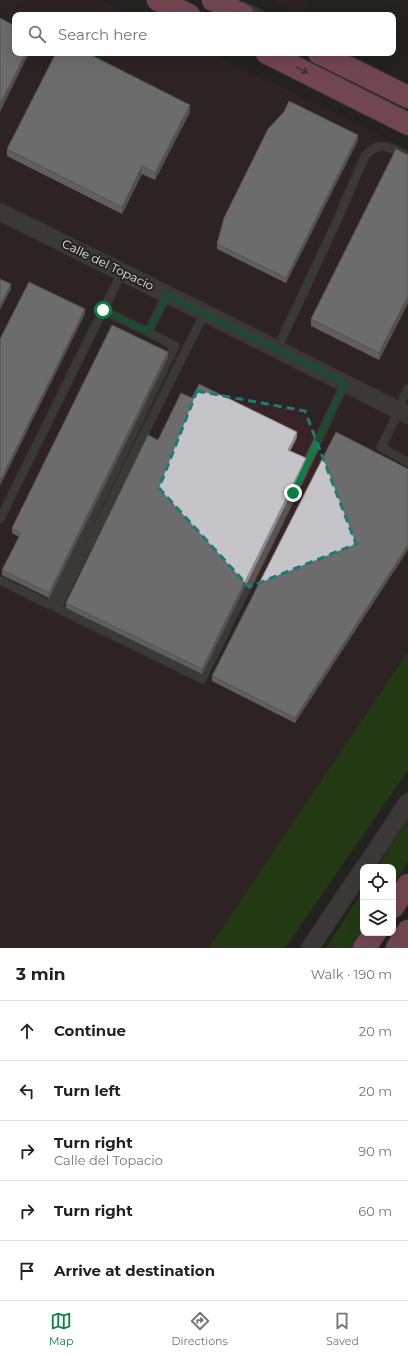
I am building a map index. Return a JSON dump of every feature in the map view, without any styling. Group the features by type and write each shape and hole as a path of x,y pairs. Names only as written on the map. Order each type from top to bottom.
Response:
{"highway":[{"path":"158,0 183,12"},
{"path":"213,0 241,9"},
{"path":"272,56 408,124"},
{"path":"325,56 405,96"},
{"path":"396,903 408,885"},
{"path":"397,948 408,931"},
{"path":"364,948 373,936"}],"street":[{"name":"Calle del Topacio","path":"0,212 206,313 401,412"},
{"path":"367,864 408,802"},
{"path":"310,948 360,874"}],"lane":[{"path":"241,9 252,12"},
{"path":"360,64 370,69 405,96"},
{"path":"277,349 335,225 365,156 373,148 382,146 408,156"},
{"path":"0,519 122,272"},
{"path":"148,332 167,295"},
{"path":"0,580 50,605 175,346 103,310"},
{"path":"206,313 56,608 202,679 345,383"},
{"path":"408,390 401,412 381,447 408,462"}],"highlighted area":[{"path":"197,391 305,411 356,544 249,587 159,488"}],"shaded area":[{"path":"0,0 100,0 125,12 12,12 12,56 216,56 408,149 408,762 259,948 0,948"},
{"path":"273,0 308,0 302,12 297,12"}],"green space":[{"path":"408,652 408,770 285,948 209,948"},
{"path":"408,819 408,862 396,880 396,864 380,864"},
{"path":"360,895 360,934 351,948 326,948"}],"building":[{"path":"0,18 12,24 12,56 24,56 0,104"},
{"path":"54,56 93,56 190,105 155,173 142,166 122,207 7,149"},
{"path":"289,101 358,135 286,278 217,244 224,218 268,129 284,112"},
{"path":"396,149 408,155 408,296 379,353 311,319"},
{"path":"0,279 11,284 0,305"},
{"path":"29,282 85,309 0,481 0,339"},
{"path":"112,325 168,352 49,593 2,570 21,533 12,528"},
{"path":"199,384 297,432 288,450 306,458 202,669 66,603 148,435 158,440 181,393 192,398"},
{"path":"336,432 408,469 408,545 295,718 212,676"}],"route":[{"path":"103,310 148,332 167,295 345,383 293,493"}]}
